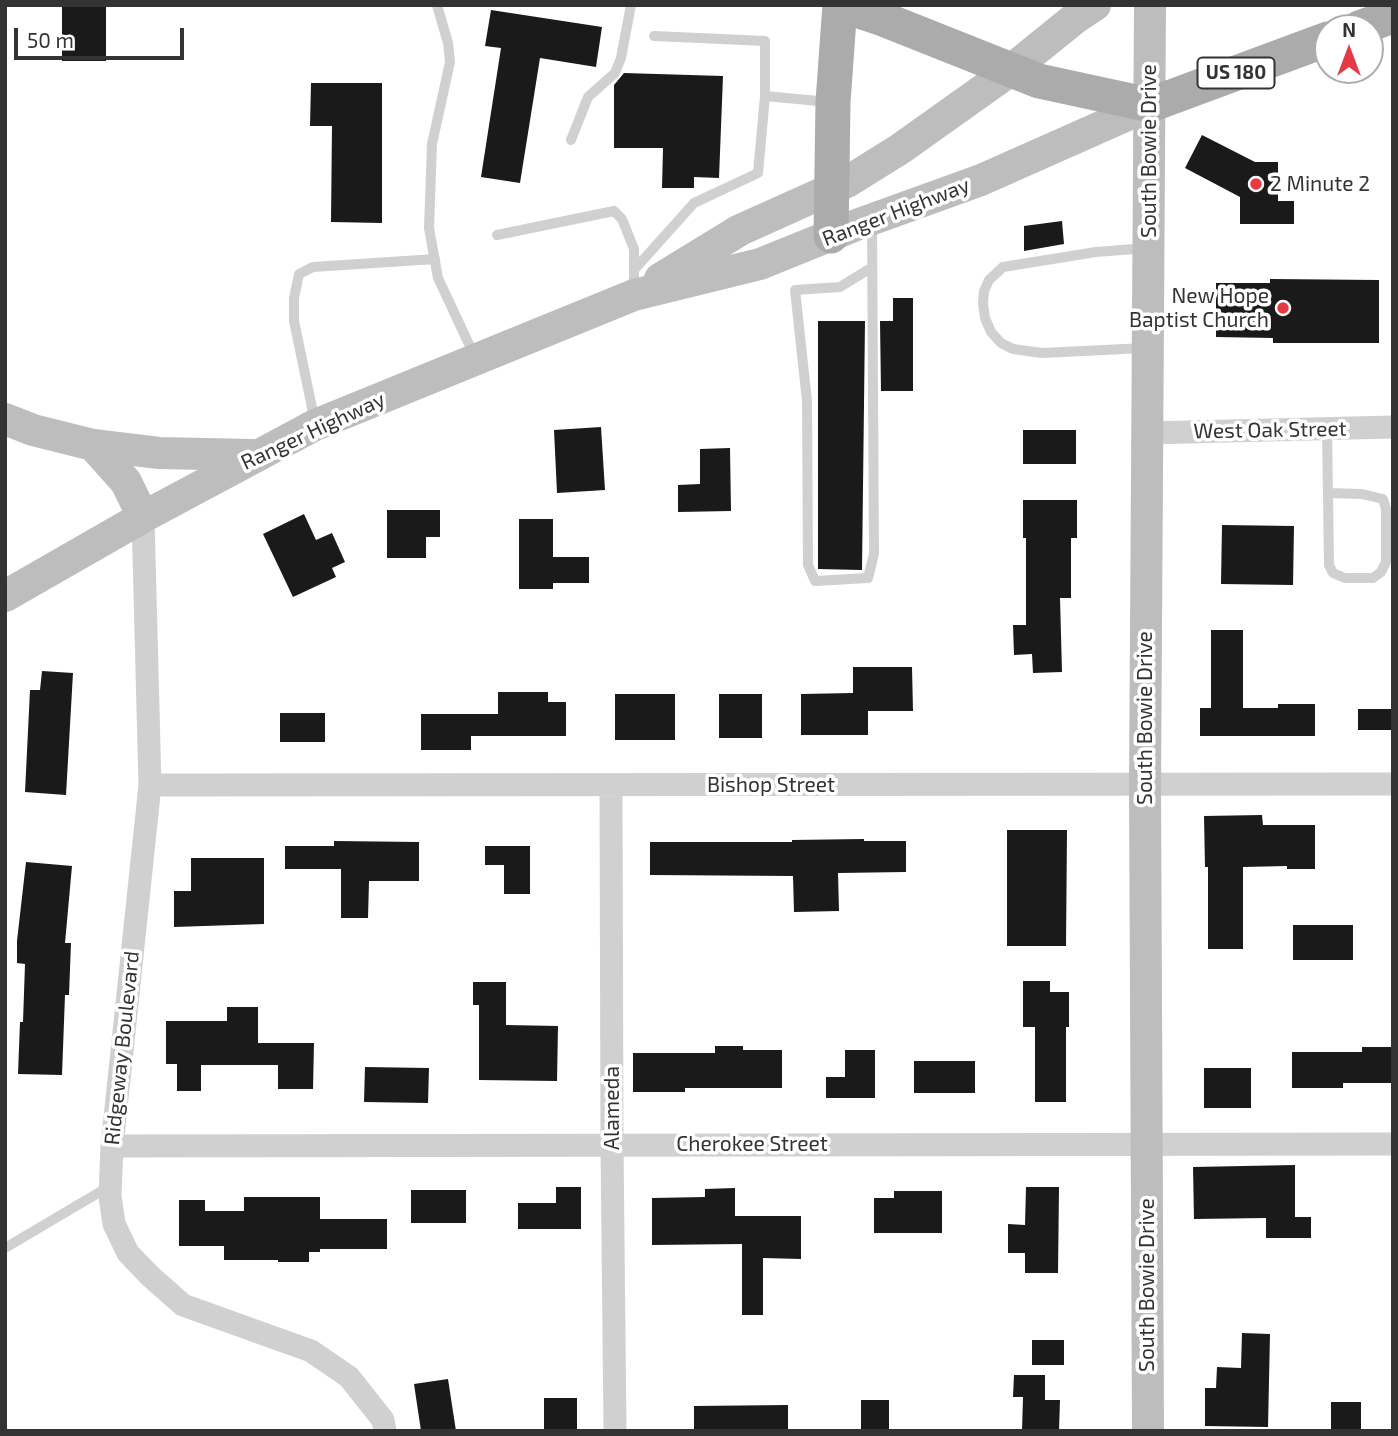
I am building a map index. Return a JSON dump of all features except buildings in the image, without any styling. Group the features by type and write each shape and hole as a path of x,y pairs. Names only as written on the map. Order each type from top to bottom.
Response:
{"main road":[{"path":"831,236 833,102 841,5 1039,81 1150,105"},
{"name":"Ranger Highway","path":"5,596 143,517 315,425 476,359 740,230 847,182 900,149 1011,70 1095,5"},
{"name":"South Bowie Drive","path":"1148,1431 1145,786 1150,5"},
{"name":"US 180","path":"1150,105 1314,42"},
{"name":"Ranger Highway","path":"634,283 760,264 982,180 1150,105"},
{"path":"5,419 33,430 93,445 159,453 258,455"},
{"path":"93,445 126,482 143,517"}],"street":[{"name":"West Oak Street","path":"1147,433 1393,428"},
{"name":"Ridgeway Boulevard","path":"143,517 150,785 112,1146 110,1186 114,1224 128,1253 183,1305 311,1351 349,1377 383,1420 386,1431"},
{"name":"Bishop Street","path":"150,785 1393,784"},
{"name":"Alameda","path":"611,785 615,1431"},
{"name":"Cherokee Street","path":"112,1146 1393,1144"}],"lane":[{"path":"437,5 448,43 450,62 432,144 429,228 438,278 476,359"},
{"path":"571,140 588,97 615,72 621,58 631,5"},
{"path":"634,283 694,203 758,173 765,96 765,41 654,36"},
{"path":"765,96 833,102"},
{"path":"497,235 614,211 622,219 634,248 634,283"},
{"path":"871,268 840,286 795,289 807,401 808,565 815,581 868,578 874,554 872,220"},
{"path":"1148,248 1096,252 1003,267 989,280 983,303 991,332 1001,343 1013,349 1042,353 1148,347"},
{"path":"315,425 294,321 294,298 299,274 313,267 435,259"},
{"path":"1327,429 1329,565 1333,573 1345,578 1373,578 1381,572 1386,562 1386,509 1383,499 1362,494 1328,493"},
{"path":"5,1248 110,1186"}],"place":[{"name":"2 Minute 2","path":"1256,184"},
{"name":"New Hope Baptist Church","path":"1283,308"}]}
